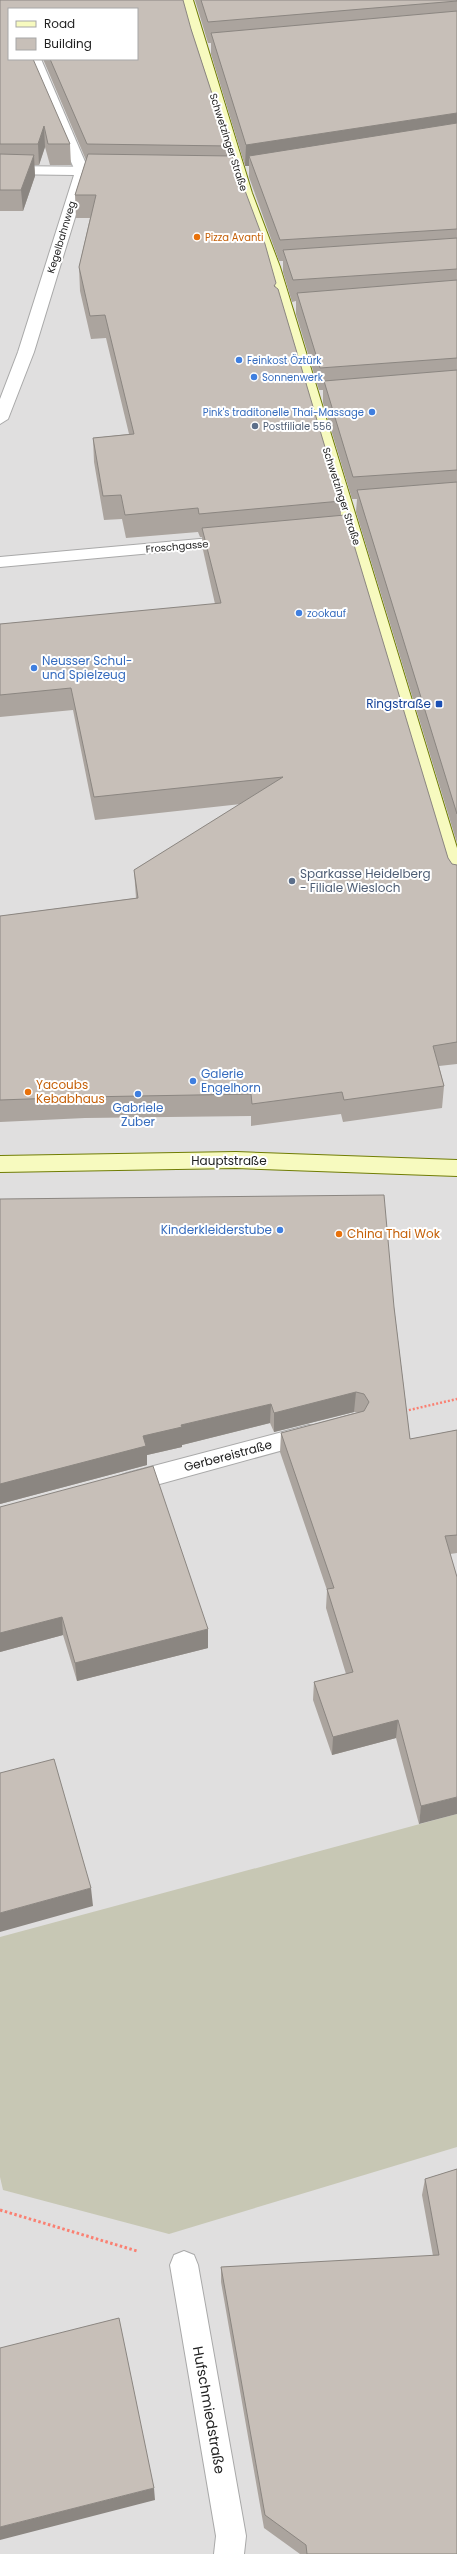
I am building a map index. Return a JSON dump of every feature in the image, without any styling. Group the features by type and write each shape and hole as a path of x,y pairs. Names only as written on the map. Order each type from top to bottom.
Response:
{"street":[{"name":"Schwetzinger Straße","path":"186,0 239,172 280,266 291,308 353,506 346,531 457,880"},
{"path":"200,49 216,48"},
{"path":"34,60 82,171"},
{"path":"0,170 127,172"},
{"name":"Kegelbahnweg","path":"0,419 26,352 82,171"},
{"name":"Froschgasse","path":"0,562 251,539"},
{"name":"Hauptstraße","path":"0,1164 236,1160 457,1168"},
{"name":"Gerbereistraße","path":"110,1487 354,1422"},
{"name":"Hufschmiedstraße","path":"184,2265 231,2536 229,2554"}],"path":[{"path":"354,1422 457,1399"},
{"path":"0,2210 184,2265"}],"shaded area":[{"path":"0,0 457,0 457,2554 0,2554"},
{"path":"457,1814 457,2147 169,2234 3,2190 0,2177 0,1937"}],"building":[{"path":"0,0 183,0 229,146 87,144 50,60 138,60 138,8 8,8 8,60 33,60 70,144 48,144 44,126 38,144 0,144"},
{"path":"201,0 457,0 457,1 208,22"},
{"path":"457,11 457,113 246,145 211,33"},
{"path":"457,123 457,229 280,240 249,156"},
{"path":"0,154 34,155 21,190 0,190"},
{"path":"88,154 232,156 265,244 276,283 274,286 278,289 341,501 199,514 198,508 125,515 121,495 103,496 93,438 134,434 105,315 90,316 79,267 96,195 75,195"},
{"path":"457,238 457,269 293,280 283,250"},
{"path":"457,280 457,358 320,368 297,293"},
{"path":"457,370 457,470 353,477 324,381"},
{"path":"457,482 457,814 357,490"},
{"path":"345,515 448,858 452,864 457,865 457,1042 433,1046 444,1086 344,1100 342,1092 252,1104 251,1094 0,1100 0,916 138,898 134,870 283,777 94,797 71,688 0,695 0,624 221,603 202,528"},
{"path":"384,1195 394,1307 410,1439 457,1430 457,1535 445,1536 457,1577 457,1797 421,1806 398,1720 333,1737 314,1682 353,1672 327,1589 334,1588 281,1433 364,1411 369,1402 364,1394 356,1392 274,1413 271,1404 181,1425 182,1427 143,1436 146,1446 0,1484 0,1199"},
{"path":"153,1466 208,1629 75,1663 62,1617 0,1633 0,1507"},
{"path":"54,1759 91,1888 0,1913 0,1773"},
{"path":"457,2169 457,2554 307,2554 306,2545 265,2515 221,2267 439,2255 425,2179"},
{"path":"119,2318 154,2488 0,2527 0,2348"}],"place":[{"name":"Pizza Avanti","path":"197,237"},
{"name":"Feinkost Öztürk","path":"239,360"},
{"name":"Sonnenwerk","path":"254,377"},
{"name":"Pink's traditonelle Thai-Massage","path":"372,412"},
{"name":"Postfiliale 556","path":"255,426"},
{"name":"zookauf","path":"299,613"},
{"name":"Neusser Schul- und Spielzeug","path":"34,668"},
{"name":"Ringstraße","path":"439,704"},
{"name":"Sparkasse Heidelberg - Filiale Wiesloch","path":"292,881"},
{"name":"Galerie Engelhorn","path":"193,1081"},
{"name":"Yacoubs Kebabhaus","path":"28,1092"},
{"name":"Gabriele Zuber","path":"138,1094"},
{"name":"Kinderkleiderstube","path":"280,1230"},
{"name":"China Thai Wok","path":"339,1234"}]}
